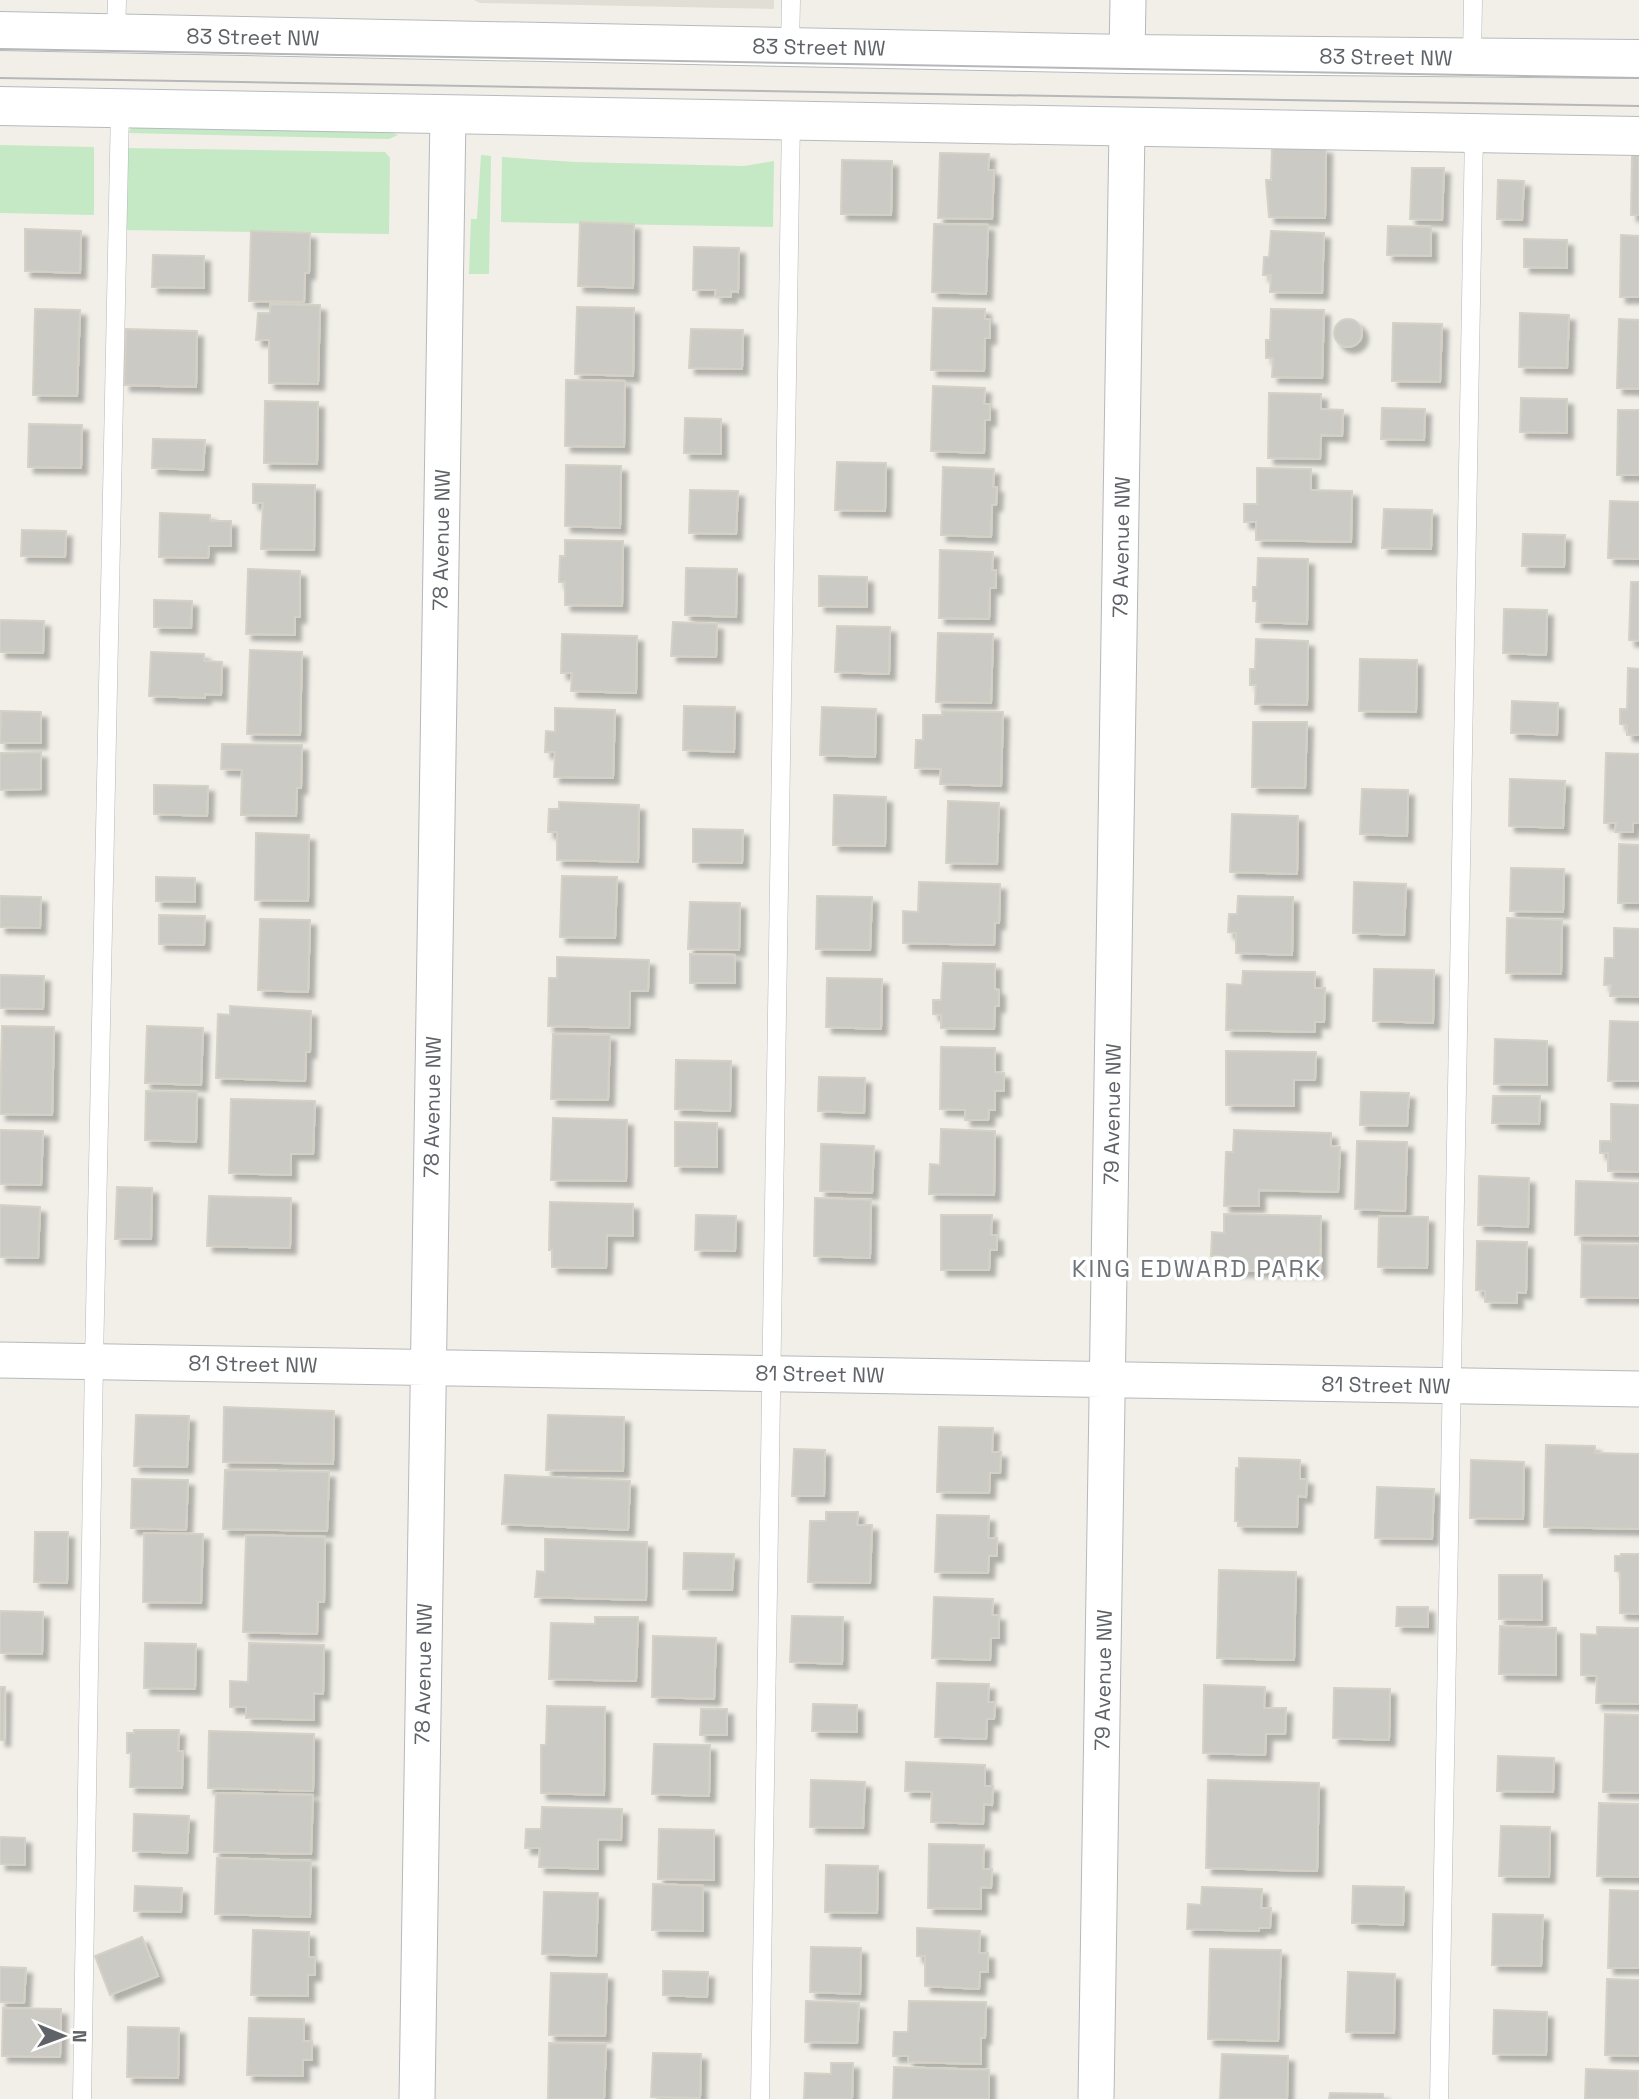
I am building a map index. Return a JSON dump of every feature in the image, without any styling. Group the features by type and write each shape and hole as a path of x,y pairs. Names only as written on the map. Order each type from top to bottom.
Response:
{"main road":[{"name":"83 Street NW","path":"0,31 117,17 790,46 1127,54 1639,59"},
{"path":"0,106 1639,136"}],"street":[{"path":"1127,54 1128,0"},
{"name":"78 Avenue NW","path":"417,2099 448,114"},
{"name":"79 Avenue NW","path":"1096,2099 1126,128"},
{"name":"81 Street NW","path":"0,1360 1639,1389"}],"lane":[{"path":"790,0 790,46"},
{"path":"1472,57 1473,0"},
{"path":"82,2099 120,109"},
{"path":"760,2099 791,120"},
{"path":"1439,2099 1474,133"}],"shaded area":[{"path":"474,0 774,0 774,9 480,3"}],"green space":[{"path":"133,126 385,130 398,135 389,139 128,133"},
{"path":"0,145 94,147 94,215 0,213"},
{"path":"123,148 385,152 390,158 389,234 122,230"},
{"path":"481,155 491,156 489,274 469,274 471,219 477,219"},
{"path":"502,157 574,162 744,166 774,161 773,227 501,222"}],"building":[{"path":"1272,147 1326,148 1325,218 1269,217 1266,180 1271,180"},
{"path":"940,153 989,154 988,170 994,170 992,219 938,218"},
{"path":"1632,155 1639,155 1639,215 1631,215"},
{"path":"842,160 892,161 891,215 841,214"},
{"path":"1412,168 1444,168 1442,220 1410,219"},
{"path":"1498,180 1524,181 1522,220 1497,219"},
{"path":"580,222 634,224 633,288 578,286"},
{"path":"934,224 988,225 986,294 932,292"},
{"path":"1388,226 1431,227 1431,256 1387,255"},
{"path":"25,229 81,231 80,273 25,271"},
{"path":"251,231 310,233 309,273 305,273 304,302 249,301"},
{"path":"1271,231 1324,233 1322,293 1270,292 1271,275 1263,275 1264,257 1269,257"},
{"path":"1621,235 1639,236 1639,297 1620,297"},
{"path":"1524,239 1567,240 1567,268 1524,267"},
{"path":"694,247 739,248 738,292 731,291 731,297 715,297 716,290 693,290"},
{"path":"153,255 204,256 204,288 152,287"},
{"path":"270,304 320,305 318,384 269,383 269,340 256,340 258,313 270,313"},
{"path":"577,307 634,308 633,376 575,374"},
{"path":"933,308 985,309 985,319 990,319 990,338 985,338 984,371 931,370"},
{"path":"35,309 80,310 77,396 33,395"},
{"path":"1271,309 1324,310 1322,378 1272,377 1273,358 1266,358 1266,340 1270,340"},
{"path":"1520,313 1569,315 1567,368 1519,367"},
{"path":"1348,319 1358,323 1362,333 1358,343 1348,347 1338,343 1334,333 1338,323"},
{"path":"1619,319 1639,320 1639,389 1617,388"},
{"path":"1393,323 1442,324 1440,382 1392,381"},
{"path":"126,329 197,331 196,387 124,385"},
{"path":"691,329 743,330 742,369 689,368"},
{"path":"566,380 625,381 624,447 565,446"},
{"path":"933,386 985,388 984,404 990,404 990,420 985,420 984,453 931,451"},
{"path":"1269,393 1321,394 1321,409 1343,410 1342,436 1321,435 1320,459 1268,458"},
{"path":"1521,398 1567,399 1567,433 1520,432"},
{"path":"265,401 318,402 317,464 264,463"},
{"path":"1382,408 1425,409 1424,440 1381,439"},
{"path":"1618,410 1639,410 1639,475 1617,475"},
{"path":"685,418 721,419 721,454 684,453"},
{"path":"29,424 82,425 81,468 28,467"},
{"path":"153,439 205,440 203,470 152,468"},
{"path":"837,462 886,463 885,511 835,510"},
{"path":"566,465 621,466 620,528 565,526"},
{"path":"943,467 994,469 993,487 997,487 996,505 992,505 991,537 941,535"},
{"path":"1257,468 1311,469 1311,490 1352,491 1351,542 1256,540 1256,522 1244,522 1244,504 1257,504"},
{"path":"253,484 315,485 314,550 261,549 263,503 253,503"},
{"path":"690,490 738,491 736,534 689,533"},
{"path":"1610,501 1639,502 1639,559 1608,558"},
{"path":"1384,509 1432,510 1431,549 1382,548"},
{"path":"160,513 210,515 210,521 231,521 231,546 209,546 208,558 159,557"},
{"path":"22,530 66,531 65,557 21,556"},
{"path":"1523,534 1565,535 1564,567 1522,566"},
{"path":"565,540 623,541 622,606 565,605 565,582 559,582 560,556 565,556"},
{"path":"940,550 993,552 992,570 996,570 996,588 990,588 989,619 939,618"},
{"path":"1258,558 1308,559 1307,624 1256,622 1257,601 1253,601 1253,587 1257,587"},
{"path":"686,568 737,569 736,617 685,615"},
{"path":"248,569 300,571 300,617 295,617 295,635 246,634"},
{"path":"819,576 867,577 867,607 819,606"},
{"path":"1631,582 1639,582 1639,641 1629,640"},
{"path":"154,600 192,601 191,628 154,627"},
{"path":"1504,609 1547,610 1546,655 1503,653"},
{"path":"0,620 44,621 43,653 0,652"},
{"path":"673,622 717,624 716,657 671,656"},
{"path":"837,626 890,627 889,674 835,672"},
{"path":"938,633 993,634 991,703 936,702"},
{"path":"562,634 637,636 636,693 571,691 572,673 561,673"},
{"path":"1256,639 1308,641 1307,705 1255,704 1256,685 1250,685 1250,669 1255,669"},
{"path":"250,650 302,652 300,735 247,734"},
{"path":"151,652 204,654 204,661 222,662 221,695 205,694 205,698 149,696"},
{"path":"1360,659 1417,660 1416,712 1359,711"},
{"path":"1628,668 1639,669 1639,735 1627,735 1627,725 1620,724 1620,709 1627,709"},
{"path":"1512,701 1558,703 1557,735 1511,733"},
{"path":"684,706 735,707 734,752 683,750"},
{"path":"822,707 876,709 875,757 820,755"},
{"path":"555,708 615,710 613,778 554,777 555,752 545,752 546,731 555,732"},
{"path":"1,711 41,712 41,743 0,743"},
{"path":"942,711 1003,712 1001,786 940,784 941,769 915,768 916,740 923,740 923,715 942,715"},
{"path":"1253,722 1307,722 1305,788 1252,787"},
{"path":"222,744 302,745 301,788 297,788 296,816 241,815 242,770 221,769"},
{"path":"41,752 41,789 0,790 0,753"},
{"path":"1606,753 1639,754 1639,823 1633,823 1633,832 1615,832 1616,823 1604,823"},
{"path":"1510,779 1565,781 1563,828 1509,826"},
{"path":"154,785 208,786 207,816 154,814"},
{"path":"1362,789 1408,790 1407,836 1360,834"},
{"path":"834,795 886,797 885,846 833,845"},
{"path":"948,801 999,803 997,864 946,863"},
{"path":"559,802 639,805 638,862 557,860 557,832 548,832 549,809 559,809"},
{"path":"1232,814 1298,816 1297,874 1230,872"},
{"path":"693,829 743,830 742,863 693,862"},
{"path":"256,833 309,835 308,901 255,900"},
{"path":"1619,844 1639,845 1639,903 1618,903"},
{"path":"1511,868 1564,869 1563,912 1510,911"},
{"path":"562,876 617,877 615,938 560,937"},
{"path":"156,877 195,878 195,902 156,901"},
{"path":"919,882 1000,884 999,923 995,923 994,945 903,943 903,911 918,912"},
{"path":"1354,882 1406,884 1404,935 1353,933"},
{"path":"0,896 41,897 40,928 0,927"},
{"path":"817,896 872,897 870,950 816,949"},
{"path":"1238,896 1293,897 1292,955 1236,953 1236,933 1228,932 1229,914 1237,914"},
{"path":"690,902 740,903 739,950 688,949"},
{"path":"159,915 205,916 204,945 159,944"},
{"path":"1507,918 1562,920 1561,974 1506,973"},
{"path":"260,919 310,920 308,992 258,990"},
{"path":"1614,928 1639,929 1639,997 1610,996 1611,985 1604,985 1605,958 1614,958"},
{"path":"690,954 735,955 735,983 690,983"},
{"path":"557,957 649,960 648,991 630,991 629,1028 548,1026 549,978 557,978"},
{"path":"943,963 995,964 995,989 999,990 999,1006 995,1006 994,1029 941,1028 941,1015 933,1014 933,1000 941,1000"},
{"path":"1374,969 1434,970 1433,1023 1373,1021"},
{"path":"1243,971 1315,972 1315,988 1325,988 1324,1022 1315,1022 1315,1032 1226,1030 1227,984 1242,985"},
{"path":"0,975 44,976 43,1009 0,1008"},
{"path":"827,978 882,979 881,1029 826,1027"},
{"path":"230,1006 311,1011 310,1052 306,1052 305,1081 216,1078 218,1014 230,1015"},
{"path":"1610,1021 1639,1022 1639,1081 1608,1081"},
{"path":"2,1026 54,1027 52,1115 0,1114"},
{"path":"147,1026 203,1028 201,1085 145,1083"},
{"path":"553,1034 610,1035 608,1100 551,1099"},
{"path":"1495,1039 1547,1041 1547,1085 1494,1084"},
{"path":"941,1047 995,1048 995,1072 1004,1073 1004,1091 995,1091 995,1110 989,1110 988,1120 965,1120 965,1110 940,1109"},
{"path":"1226,1051 1316,1052 1315,1080 1294,1080 1294,1106 1226,1105"},
{"path":"676,1060 731,1061 730,1111 675,1109"},
{"path":"819,1077 865,1078 864,1113 818,1111"},
{"path":"146,1091 197,1092 196,1142 145,1140"},
{"path":"1361,1092 1409,1093 1407,1126 1360,1125"},
{"path":"1493,1096 1540,1096 1539,1124 1492,1123"},
{"path":"231,1099 315,1101 313,1154 291,1154 291,1175 229,1173"},
{"path":"1611,1104 1639,1105 1639,1172 1608,1171 1608,1153 1600,1153 1600,1141 1611,1141"},
{"path":"553,1118 627,1120 626,1181 551,1180"},
{"path":"675,1122 717,1123 717,1167 675,1166"},
{"path":"941,1129 995,1131 994,1195 929,1194 930,1164 940,1165"},
{"path":"0,1130 43,1131 41,1185 0,1184"},
{"path":"1234,1130 1331,1133 1331,1146 1340,1147 1338,1192 1259,1190 1259,1206 1224,1206 1226,1152 1233,1152"},
{"path":"1357,1141 1407,1142 1405,1211 1355,1209"},
{"path":"821,1144 874,1146 872,1193 820,1191"},
{"path":"1479,1176 1529,1178 1528,1227 1478,1225"},
{"path":"1576,1181 1639,1183 1639,1236 1575,1235"},
{"path":"117,1187 152,1188 151,1239 115,1239"},
{"path":"209,1196 291,1198 290,1248 207,1246"},
{"path":"815,1198 871,1200 870,1258 814,1256"},
{"path":"550,1202 633,1204 633,1236 607,1235 606,1268 552,1267 552,1250 549,1250"},
{"path":"0,1205 40,1207 38,1258 0,1257"},
{"path":"1224,1214 1321,1216 1320,1272 1220,1270 1220,1256 1211,1256 1212,1232 1224,1233"},
{"path":"696,1215 736,1216 735,1251 695,1250"},
{"path":"941,1215 992,1215 991,1235 997,1235 997,1250 990,1250 989,1270 941,1270"},
{"path":"1379,1216 1428,1217 1427,1268 1378,1267"},
{"path":"1477,1241 1527,1242 1526,1293 1517,1292 1517,1303 1485,1302 1485,1291 1476,1290"},
{"path":"1582,1244 1639,1245 1639,1298 1581,1297"},
{"path":"224,1407 334,1411 333,1464 223,1462"},
{"path":"136,1415 189,1416 187,1467 134,1466"},
{"path":"548,1415 624,1417 623,1471 546,1470"},
{"path":"939,1427 993,1428 992,1452 1001,1452 1000,1473 990,1473 989,1493 937,1492"},
{"path":"1546,1445 1595,1446 1595,1453 1639,1454 1639,1529 1544,1527"},
{"path":"794,1449 825,1450 824,1496 792,1496"},
{"path":"1239,1458 1300,1460 1300,1479 1307,1479 1306,1497 1298,1496 1297,1527 1238,1526 1238,1521 1235,1521 1236,1468 1239,1468"},
{"path":"1471,1460 1524,1462 1523,1519 1470,1518"},
{"path":"225,1470 329,1472 327,1531 223,1529"},
{"path":"505,1475 630,1481 628,1530 502,1524"},
{"path":"132,1479 188,1480 186,1530 131,1528"},
{"path":"1377,1487 1434,1489 1432,1539 1375,1538"},
{"path":"826,1512 858,1512 857,1525 872,1525 870,1583 808,1582 810,1521 826,1521"},
{"path":"937,1515 989,1516 988,1538 997,1538 997,1556 989,1556 988,1573 935,1572"},
{"path":"35,1532 68,1532 67,1583 34,1582"},
{"path":"144,1533 203,1534 201,1603 143,1602"},
{"path":"246,1535 325,1537 324,1602 318,1602 317,1634 243,1632"},
{"path":"545,1539 647,1542 646,1600 535,1597 537,1571 545,1572"},
{"path":"684,1553 734,1554 732,1590 683,1589"},
{"path":"1639,1554 1639,1614 1620,1613 1620,1572 1615,1571 1615,1556"},
{"path":"1219,1570 1296,1572 1294,1660 1217,1658"},
{"path":"1499,1575 1542,1575 1542,1620 1499,1619"},
{"path":"934,1597 993,1599 992,1615 999,1615 999,1638 991,1638 990,1660 932,1658"},
{"path":"1397,1607 1428,1607 1428,1627 1396,1626"},
{"path":"0,1611 43,1612 42,1654 0,1653"},
{"path":"792,1616 843,1617 842,1664 790,1662"},
{"path":"595,1617 638,1617 636,1681 549,1679 551,1623 595,1624"},
{"path":"1500,1626 1556,1628 1556,1675 1499,1674"},
{"path":"1597,1627 1639,1628 1639,1704 1596,1703 1597,1676 1581,1675 1581,1634 1597,1635"},
{"path":"653,1636 716,1638 714,1699 652,1697"},
{"path":"145,1643 196,1644 195,1689 144,1688"},
{"path":"249,1643 324,1645 323,1694 314,1693 314,1720 246,1718 246,1707 230,1707 230,1681 248,1682"},
{"path":"937,1683 989,1684 988,1702 995,1702 994,1719 987,1719 986,1739 935,1737"},
{"path":"1204,1685 1265,1687 1264,1708 1286,1708 1285,1734 1266,1734 1265,1755 1203,1753"},
{"path":"0,1687 5,1687 4,1740 0,1740"},
{"path":"1334,1688 1390,1689 1389,1740 1333,1738"},
{"path":"813,1704 857,1705 857,1732 812,1731"},
{"path":"547,1706 605,1707 604,1795 541,1793 541,1745 546,1745"},
{"path":"701,1709 727,1709 727,1735 700,1735"},
{"path":"1605,1714 1639,1715 1639,1793 1603,1792"},
{"path":"134,1730 179,1730 178,1751 183,1751 182,1788 130,1787 131,1753 127,1753 127,1733 134,1733"},
{"path":"209,1731 314,1734 313,1791 208,1788"},
{"path":"654,1744 710,1745 709,1796 652,1794"},
{"path":"1498,1756 1554,1758 1553,1792 1497,1791"},
{"path":"906,1762 985,1765 985,1786 993,1786 992,1805 984,1804 983,1824 931,1822 932,1792 905,1791"},
{"path":"811,1780 865,1782 863,1828 810,1827"},
{"path":"1208,1780 1319,1783 1317,1871 1206,1868"},
{"path":"216,1793 313,1795 311,1854 214,1852"},
{"path":"1599,1803 1639,1804 1639,1877 1597,1876"},
{"path":"542,1807 622,1809 621,1840 598,1839 598,1869 539,1867 540,1848 525,1848 526,1829 541,1829"},
{"path":"134,1814 189,1816 187,1853 133,1851"},
{"path":"1501,1826 1550,1827 1549,1877 1499,1876"},
{"path":"659,1829 714,1830 714,1880 658,1879"},
{"path":"0,1837 25,1838 25,1865 0,1864"},
{"path":"929,1844 984,1845 983,1869 992,1869 991,1888 981,1887 981,1909 928,1908"},
{"path":"217,1858 311,1861 310,1917 215,1914"},
{"path":"826,1865 878,1866 877,1913 825,1912"},
{"path":"653,1884 703,1886 703,1931 652,1930"},
{"path":"135,1886 182,1888 181,1912 134,1911"},
{"path":"1353,1886 1404,1887 1403,1925 1352,1923"},
{"path":"1202,1887 1262,1889 1261,1908 1271,1908 1270,1928 1259,1928 1259,1931 1187,1929 1188,1904 1201,1905"},
{"path":"1610,1890 1639,1891 1639,1968 1608,1968"},
{"path":"544,1892 598,1893 596,1956 542,1954"},
{"path":"1493,1914 1543,1915 1541,1966 1492,1965"},
{"path":"917,1928 980,1931 979,1953 988,1953 988,1972 980,1972 979,1989 925,1986 925,1956 917,1956"},
{"path":"253,1930 309,1932 309,1957 315,1957 315,1975 308,1975 308,1996 251,1995"},
{"path":"142,1937 158,1976 110,1995 95,1956"},
{"path":"811,1947 861,1948 860,1994 810,1992"},
{"path":"1210,1949 1281,1950 1278,2041 1208,2039"},
{"path":"0,1967 26,1968 24,2003 0,2002"},
{"path":"663,1971 708,1972 707,1997 663,1995"},
{"path":"1348,1972 1395,1974 1394,2033 1346,2032"},
{"path":"551,1973 607,1974 605,2036 549,2035"},
{"path":"1607,1979 1639,1980 1639,2056 1605,2055"},
{"path":"806,2001 859,2003 857,2043 805,2042"},
{"path":"909,2001 986,2002 981,2064 908,2062 908,2056 893,2056 894,2032 908,2032"},
{"path":"3,2008 61,2009 60,2057 2,2056"},
{"path":"1494,2010 1547,2012 1546,2055 1493,2054"},
{"path":"249,2018 304,2019 304,2041 312,2041 312,2060 303,2060 303,2076 247,2075"},
{"path":"128,2027 179,2028 178,2078 127,2077"},
{"path":"549,2043 606,2044 604,2099 548,2099"},
{"path":"653,2053 701,2054 700,2098 651,2097"},
{"path":"1222,2054 1288,2056 1287,2099 1220,2099"},
{"path":"831,2063 853,2063 852,2099 804,2099 805,2073 831,2074"},
{"path":"894,2067 989,2070 989,2099 893,2099"},
{"path":"1586,2069 1639,2071 1638,2099 1585,2099"},
{"path":"1330,2093 1383,2094 1383,2099 1329,2099"}],"tram line":[{"path":"0,49 1639,78"},
{"path":"0,78 1639,106"}],"district":[{"name":"KING EDWARD PARK","path":"1197,1268"}]}
